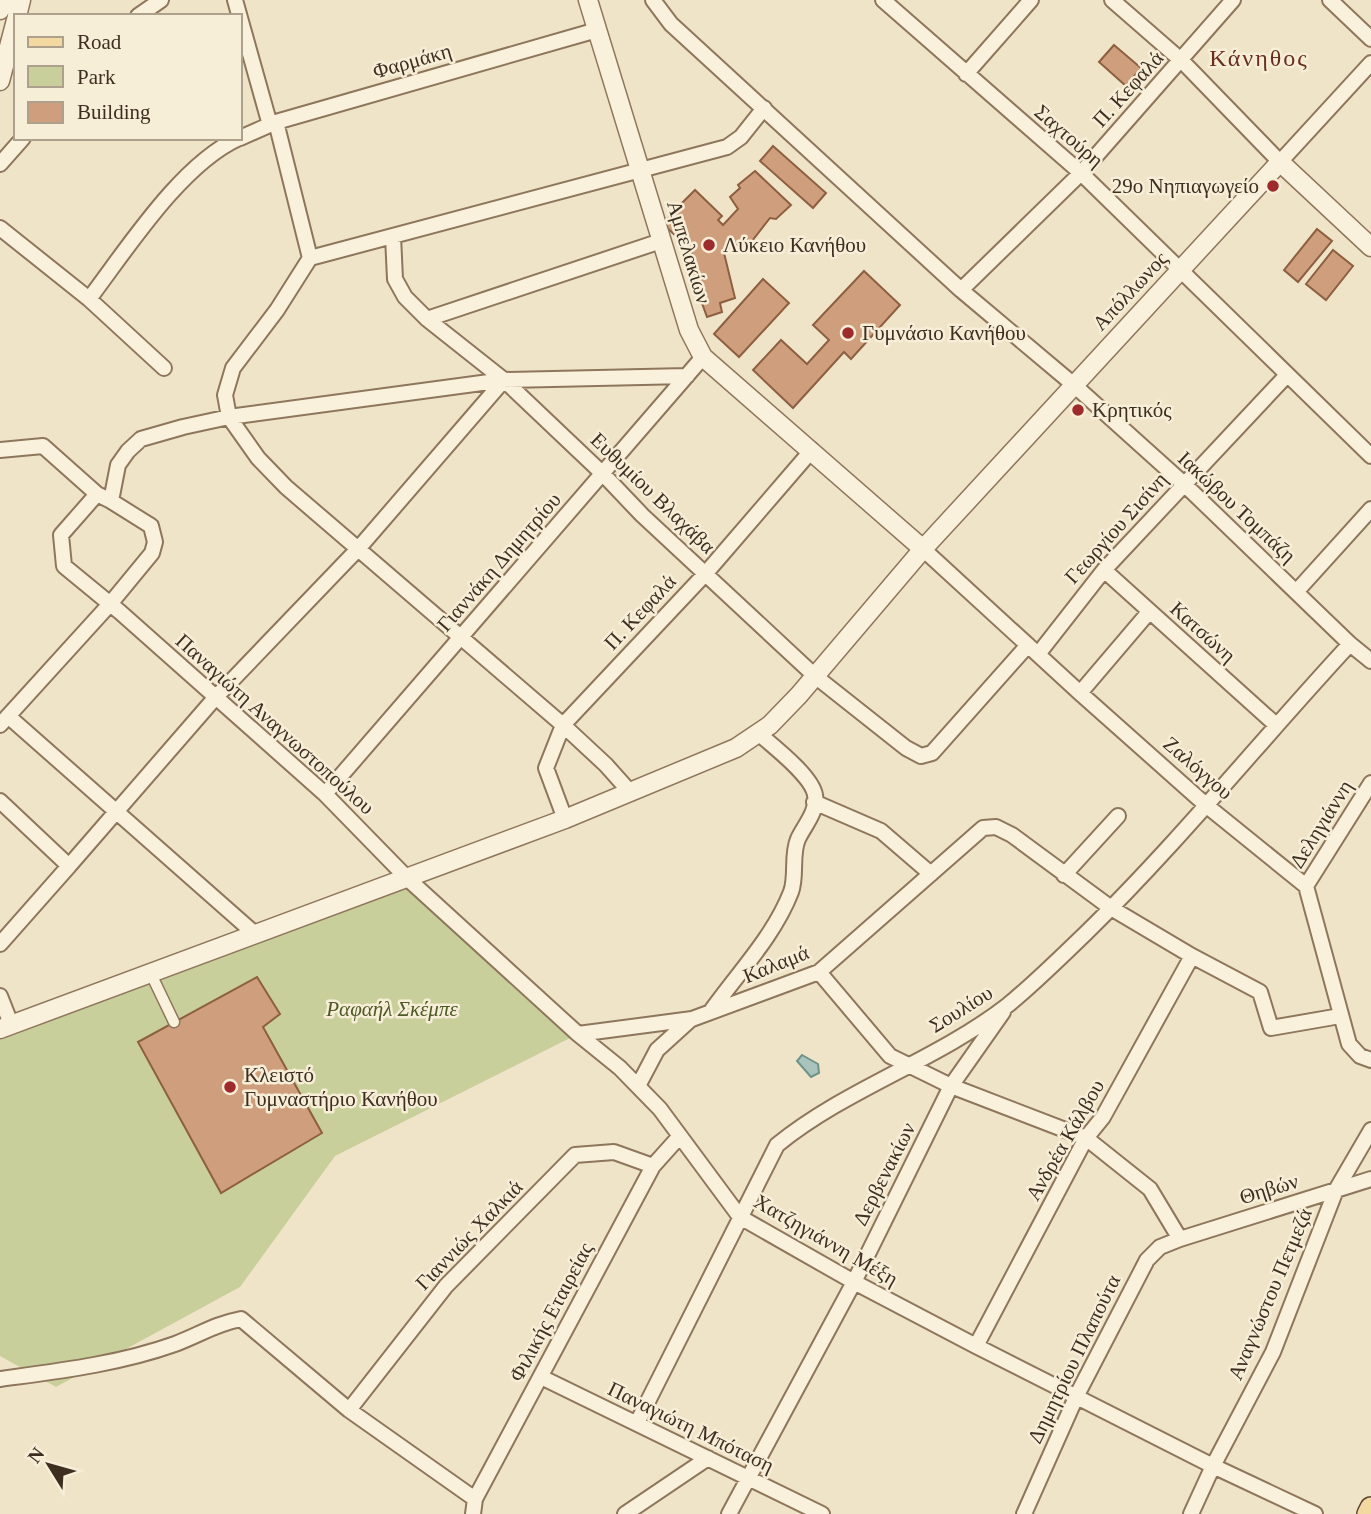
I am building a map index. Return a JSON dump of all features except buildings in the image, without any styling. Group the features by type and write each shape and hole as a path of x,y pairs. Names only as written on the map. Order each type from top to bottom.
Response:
{"main road":[{"path":"1368,1514 1371,1508"}],"street":[{"path":"0,10 3,0"},
{"path":"141,14 161,0"},
{"name":"Αμπελακίων","path":"588,0 689,330 703,357 923,549"},
{"name":"Ιακώβου Τομπάζη","path":"653,0 671,24 961,290 1074,385 1184,484 1371,661"},
{"name":"Σαχτούρη","path":"883,0 1081,173 1371,456"},
{"path":"965,74 1031,0"},
{"path":"1112,0 1182,61 1280,162 1371,247"},
{"name":"Π. Κεφαλά","path":"961,290 1081,173 1233,0"},
{"path":"1330,0 1371,39"},
{"path":"242,23 310,258"},
{"path":"0,80 14,26"},
{"name":"Φαρμάκη","path":"242,137 273,123 597,30"},
{"name":"Απόλλωνος","path":"5,1027 565,819 736,748 758,733 816,676 923,549 1371,63"},
{"path":"631,793 606,765 563,725 286,487 258,458 229,417 225,395 233,369 277,310 310,258 727,147 741,136 764,108"},
{"path":"0,164 21,140"},
{"name":"Φαρμάκη","path":"89,299 159,208 200,163 236,140"},
{"path":"0,228 89,299 164,368"},
{"name":"Ευθυμίου Βλαχάβα","path":"393,236 395,279 405,297 427,319 504,380 642,515 816,676 906,748 922,756"},
{"path":"427,319 661,241"},
{"name":"Γιαννάκη Δημητρίου","path":"325,794 703,357"},
{"name":"Γεωργίου Σισίνη","path":"922,756 932,753 1033,649 1287,375"},
{"path":"111,501 118,466 141,439 229,417 504,380 687,376"},
{"path":"0,944 215,698 358,549 504,380"},
{"path":"0,450 43,446 97,494 151,526 155,542 152,553 110,604 4,720 117,811 254,933"},
{"name":"Π. Κεφαλά","path":"565,819 546,768 563,725 706,573 812,450"},
{"path":"97,494 61,535 64,566 110,604"},
{"path":"1296,592 1371,509"},
{"name":"Ζαλόγγου","path":"923,549 1208,806 1306,886"},
{"name":"Κατσώνη","path":"1104,570 1275,724"},
{"name":"Παναγιώτη Αναγνωστοπούλου","path":"110,604 325,794 408,879"},
{"path":"1080,693 1149,612"},
{"name":"Σουλίου","path":"637,1423 777,1145 800,1126 847,1097 908,1065 1006,1006 1039,978 1111,908 1208,806 1275,724 1350,644"},
{"path":"710,1012 771,931 784,908 793,888 797,842 813,812 816,796 810,784 758,733"},
{"name":"Δεληγιάννη","path":"1306,886 1371,783"},
{"path":"0,802 69,866"},
{"path":"814,802 881,831 932,874"},
{"path":"1118,816 1064,875 1111,908 1260,992 1271,1028 1340,1016"},
{"name":"Καλαμά","path":"578,1034 692,1018 819,972 983,828 996,827 1012,835 1064,875"},
{"name":"Χατζηγιάννη Μέξη","path":"408,879 638,1086 660,1109 740,1217 854,1282 976,1346 1213,1466 1315,1514"},
{"path":"1306,886 1340,1016 1353,1051 1371,1060"},
{"name":"Ανδρέα Κάλβου","path":"976,1346 1086,1138 1103,1117 1192,956"},
{"path":"819,972 890,1056 951,1087 1086,1138 1150,1189 1180,1239"},
{"path":"151,974 174,1022"},
{"path":"0,996 5,1027"},
{"name":"Δερβενακίων","path":"729,1514 854,1282 951,1087 1006,1006"},
{"path":"638,1086 657,1050 692,1018"},
{"name":"Αναγνώστου Πετμεζά","path":"1191,1514 1273,1352 1336,1191 1371,1130"},
{"name":"Φιλικής Εταιρείας","path":"474,1506 653,1166 679,1137"},
{"name":"Γιαννιώς Χαλκιά","path":"349,1410 446,1286 575,1155 614,1152 653,1166"},
{"name":"Θηβών","path":"1180,1239 1371,1179"},
{"name":"Δημητρίου Πλαπούτα","path":"1024,1514 1077,1395 1147,1260 1160,1247 1180,1239"},
{"path":"0,1379 94,1366 176,1343 219,1323 241,1319 349,1410 474,1506"},
{"name":"Παναγιώτη Μπόταση","path":"541,1377 822,1514"},
{"path":"625,1514 708,1458"}],"green space":[{"name":"Ραφαήλ Σκέμπε","path":"408,879 578,1034 335,1156 240,1287 56,1387 0,1356 0,1029"}],"water":[{"path":"802,1055 818,1064 819,1073 811,1077 797,1061"}],"place":[{"name":"29ο Νηπιαγωγείο","path":"1273,186"},
{"name":"Λύκειο Κανήθου","path":"709,245"},
{"name":"Γυμνάσιο Κανήθου","path":"848,333"},
{"name":"Κρητικός","path":"1078,410"},
{"name":"Κλειστό Γυμναστήριο Κανήθου","path":"230,1087"}],"district":[{"name":"Κάνηθος","path":"1259,58"}]}
